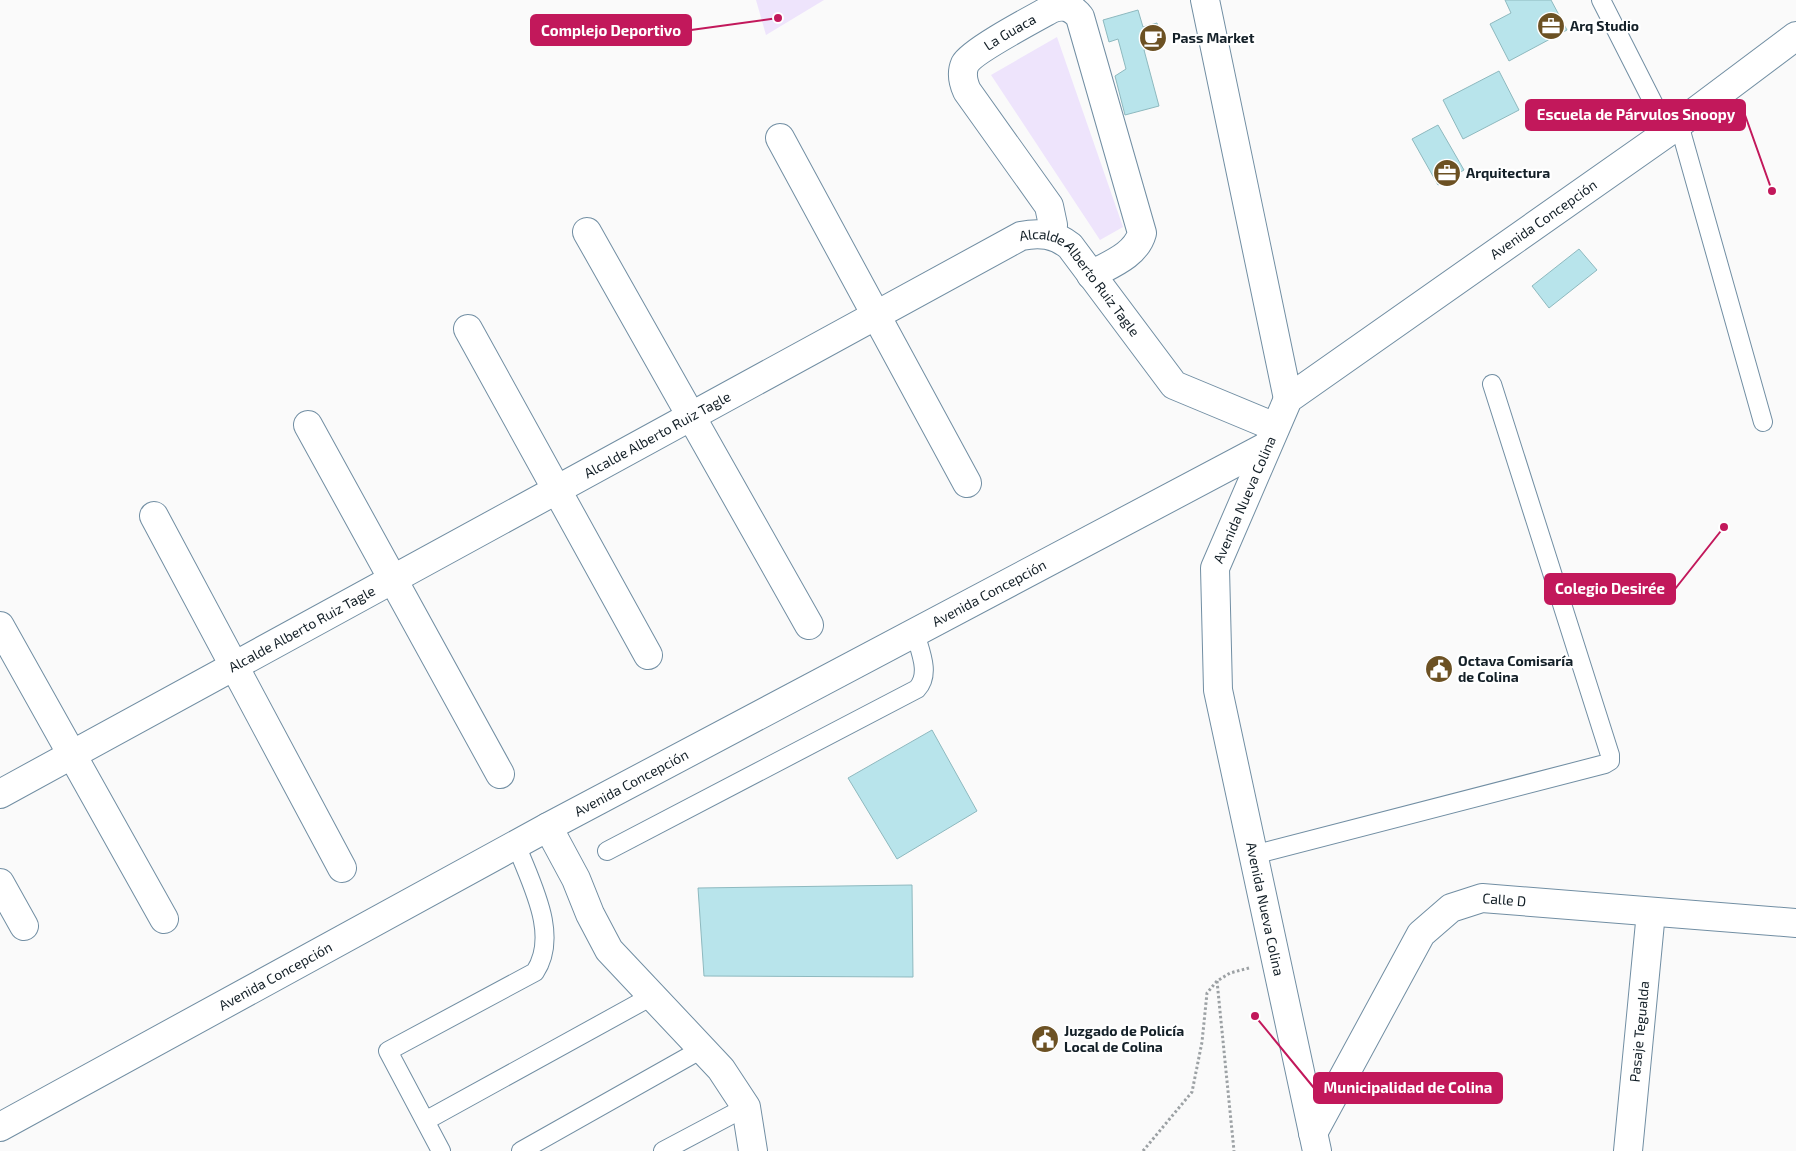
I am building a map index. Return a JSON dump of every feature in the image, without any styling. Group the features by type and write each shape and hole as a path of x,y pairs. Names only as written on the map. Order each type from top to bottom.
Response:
{"street":[{"path":"1205,0 1288,399"},
{"name":"La Guaca","path":"1052,235 1052,220 1049,206 967,91 963,82 963,72 971,57 1051,8 1063,6 1075,11 1080,17 1142,232 1136,248 1092,275"},
{"name":"Avenida Concepción","path":"1288,399 1674,128 1796,36"},
{"path":"780,138 967,483"},
{"path":"587,232 809,625"},
{"name":"Alcalde Alberto Ruiz Tagle","path":"0,794 1021,236 1042,233 1052,235 1070,246 1174,385 1270,437"},
{"path":"468,329 648,655"},
{"name":"Avenida Nueva Colina","path":"1288,399 1215,568 1218,690 1315,1142"},
{"path":"308,425 500,774"},
{"name":"Avenida Concepción","path":"0,1127 516,844 916,633 1270,437"},
{"path":"154,516 342,868"},
{"path":"0,626 164,919"},
{"path":"548,827 576,879 590,914 609,950 721,1069 746,1107 753,1151"},
{"path":"0,883 24,926"},
{"name":"Calle D","path":"1315,1142 1420,934 1451,908 1482,898 1796,923"},
{"name":"Pasaje Tegualda","path":"1628,1151 1651,912"}],"lane":[{"path":"1601,0 1674,128 1763,422"},
{"path":"1253,856 1605,764 1610,761 1610,755 1492,384"},
{"path":"607,851 917,689 924,682 925,673 916,633"},
{"path":"441,1151 388,1051 535,972 543,960 546,940 542,918 516,844"},
{"path":"425,1121 652,996"},
{"path":"521,1151 702,1049"},
{"path":"663,1151 746,1107"}],"path":[{"path":"1144,1151 1192,1092 1202,1042 1207,993 1217,981 1230,973 1276,962"},
{"path":"1217,981 1234,1151"}],"shaded area":[{"path":"756,0 824,0 766,35"},
{"path":"1057,37 1123,227 1100,240 991,75"}],"building":[{"path":"1505,0 1551,0 1567,30 1509,61 1490,24 1511,13"},
{"path":"1138,10 1143,27 1157,23 1162,45 1144,50 1159,106 1125,115 1115,76 1126,69 1118,39 1109,42 1103,20"},
{"path":"1499,71 1519,110 1463,139 1443,100"},
{"path":"1438,125 1464,170 1438,185 1412,139"},
{"path":"1579,249 1597,270 1549,308 1532,286"},
{"path":"932,730 977,811 897,859 848,778"},
{"path":"912,885 913,977 704,976 698,888"}],"place":[{"name":"Complejo Deportivo","path":"778,18"},
{"name":"Arq Studio","path":"1551,26"},
{"name":"Pass Market","path":"1153,38"},
{"name":"Arquitectura","path":"1447,173"},
{"name":"Escuela de Párvulos Snoopy","path":"1772,191"},
{"name":"Colegio Desirée","path":"1724,527"},
{"name":"Octava Comisaría de Colina","path":"1439,669"},
{"name":"Municipalidad de Colina","path":"1255,1016"},
{"name":"Juzgado de Policía Local de Colina","path":"1045,1039"}]}
